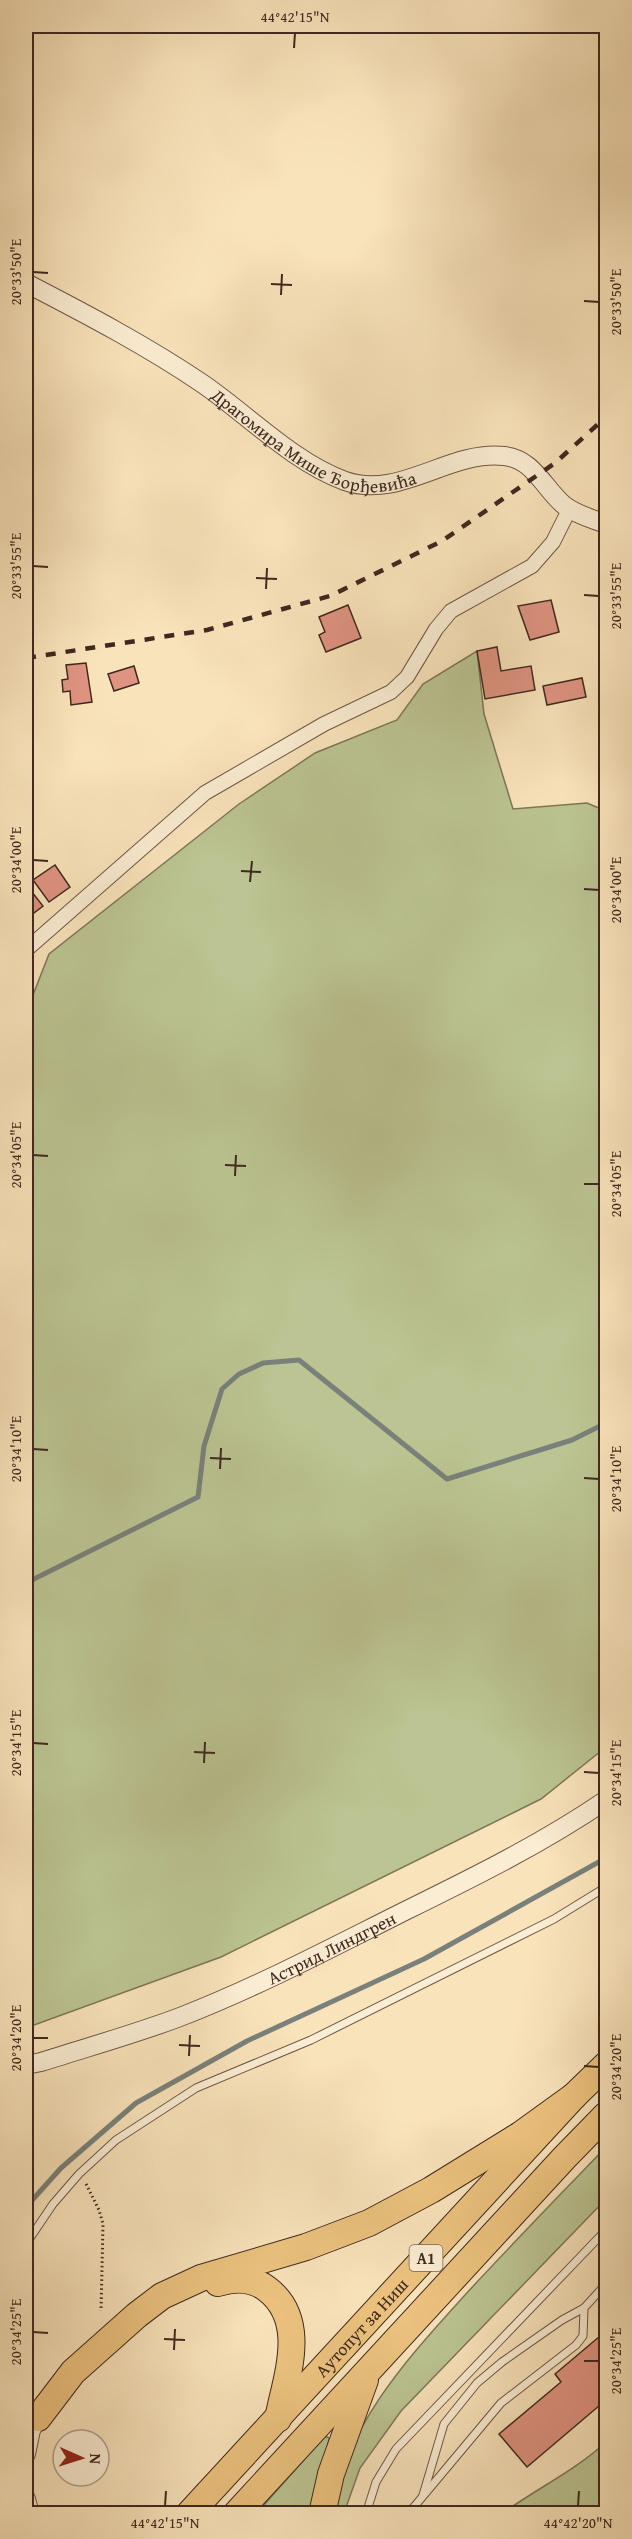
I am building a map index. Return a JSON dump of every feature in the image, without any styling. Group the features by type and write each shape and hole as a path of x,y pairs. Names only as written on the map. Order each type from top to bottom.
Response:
{"highway":[{"name":"Аутопут за Ниш","path":"189,2514 574,2096 606,2065"},
{"path":"36,2412 73,2372 162,2296 201,2278 306,2247 369,2223 431,2190 520,2135 574,2096"},
{"name":"Аутопут за Ниш","path":"236,2514 606,2115"},
{"path":"36,2412 145,2326 186,2297 225,2281 244,2280 263,2286 274,2294 291,2324 292,2347 278,2420"},
{"path":"322,2514 330,2474 371,2366"}],"street":[{"name":"Драгомира Мише Ђорђевића","path":"26,283 182,370 301,458 347,482 382,485 471,459 506,456 526,464 567,507 606,524"},
{"path":"27,949 205,794 324,724 391,692 407,676 436,629 451,611 532,566 545,553 567,514 567,507"},
{"name":"Астрид Линдгрен","path":"26,2074 33,2064 180,2017 287,1970 469,1881 567,1827 606,1800"},
{"path":"26,2446 36,2412"},
{"path":"26,2499 30,2514"}],"lane":[{"path":"26,2244 53,2204 79,2174 116,2140 196,2088 311,2040 554,1919 606,1887"},
{"path":"366,2514 376,2482 396,2449 606,2230"},
{"path":"423,2495 444,2424 477,2383 502,2362 562,2320 584,2308 606,2284"},
{"path":"408,2514 501,2403 576,2345 583,2336 584,2308"}],"path":[{"path":"79,2174 91,2192 103,2224 100,2311"}],"green space":[{"path":"477,651 484,714 513,809 587,803 606,811 606,1747 541,1799 221,1957 26,2028 26,1013 49,954 239,804 315,753 397,720 423,684"},
{"path":"606,2147 606,2199 401,2411 360,2468 344,2513 333,2514 339,2482 350,2452 364,2423 401,2369 465,2295"},
{"path":"325,2436 329,2438 317,2513 256,2514"},
{"path":"606,2442 606,2513 503,2513 582,2462"}],"building":[{"path":"551,600 559,632 530,640 518,606"},
{"path":"348,605 361,638 326,652 319,635 325,632 319,617"},
{"path":"497,647 501,671 531,666 535,690 485,699 477,651"},
{"path":"86,663 92,702 71,705 70,691 63,692 62,680 68,679 66,665"},
{"path":"134,666 139,683 114,691 108,674"},
{"path":"582,678 586,697 547,705 543,686"},
{"path":"55,865 70,887 49,902 33,880"},
{"path":"28,887 43,906 26,919 26,889"},
{"path":"606,2331 606,2400 527,2467 499,2434 561,2382 555,2374"}],"waterway":[{"path":"26,1583 198,1497 204,1446 222,1389 239,1374 263,1363 299,1360 447,1479 572,1440 606,1423"},
{"path":"26,2207 61,2168 136,2103 247,2041 424,1959 606,1858"}],"railway":[{"path":"26,658 207,630 330,596 442,541 555,463 606,417"}]}
